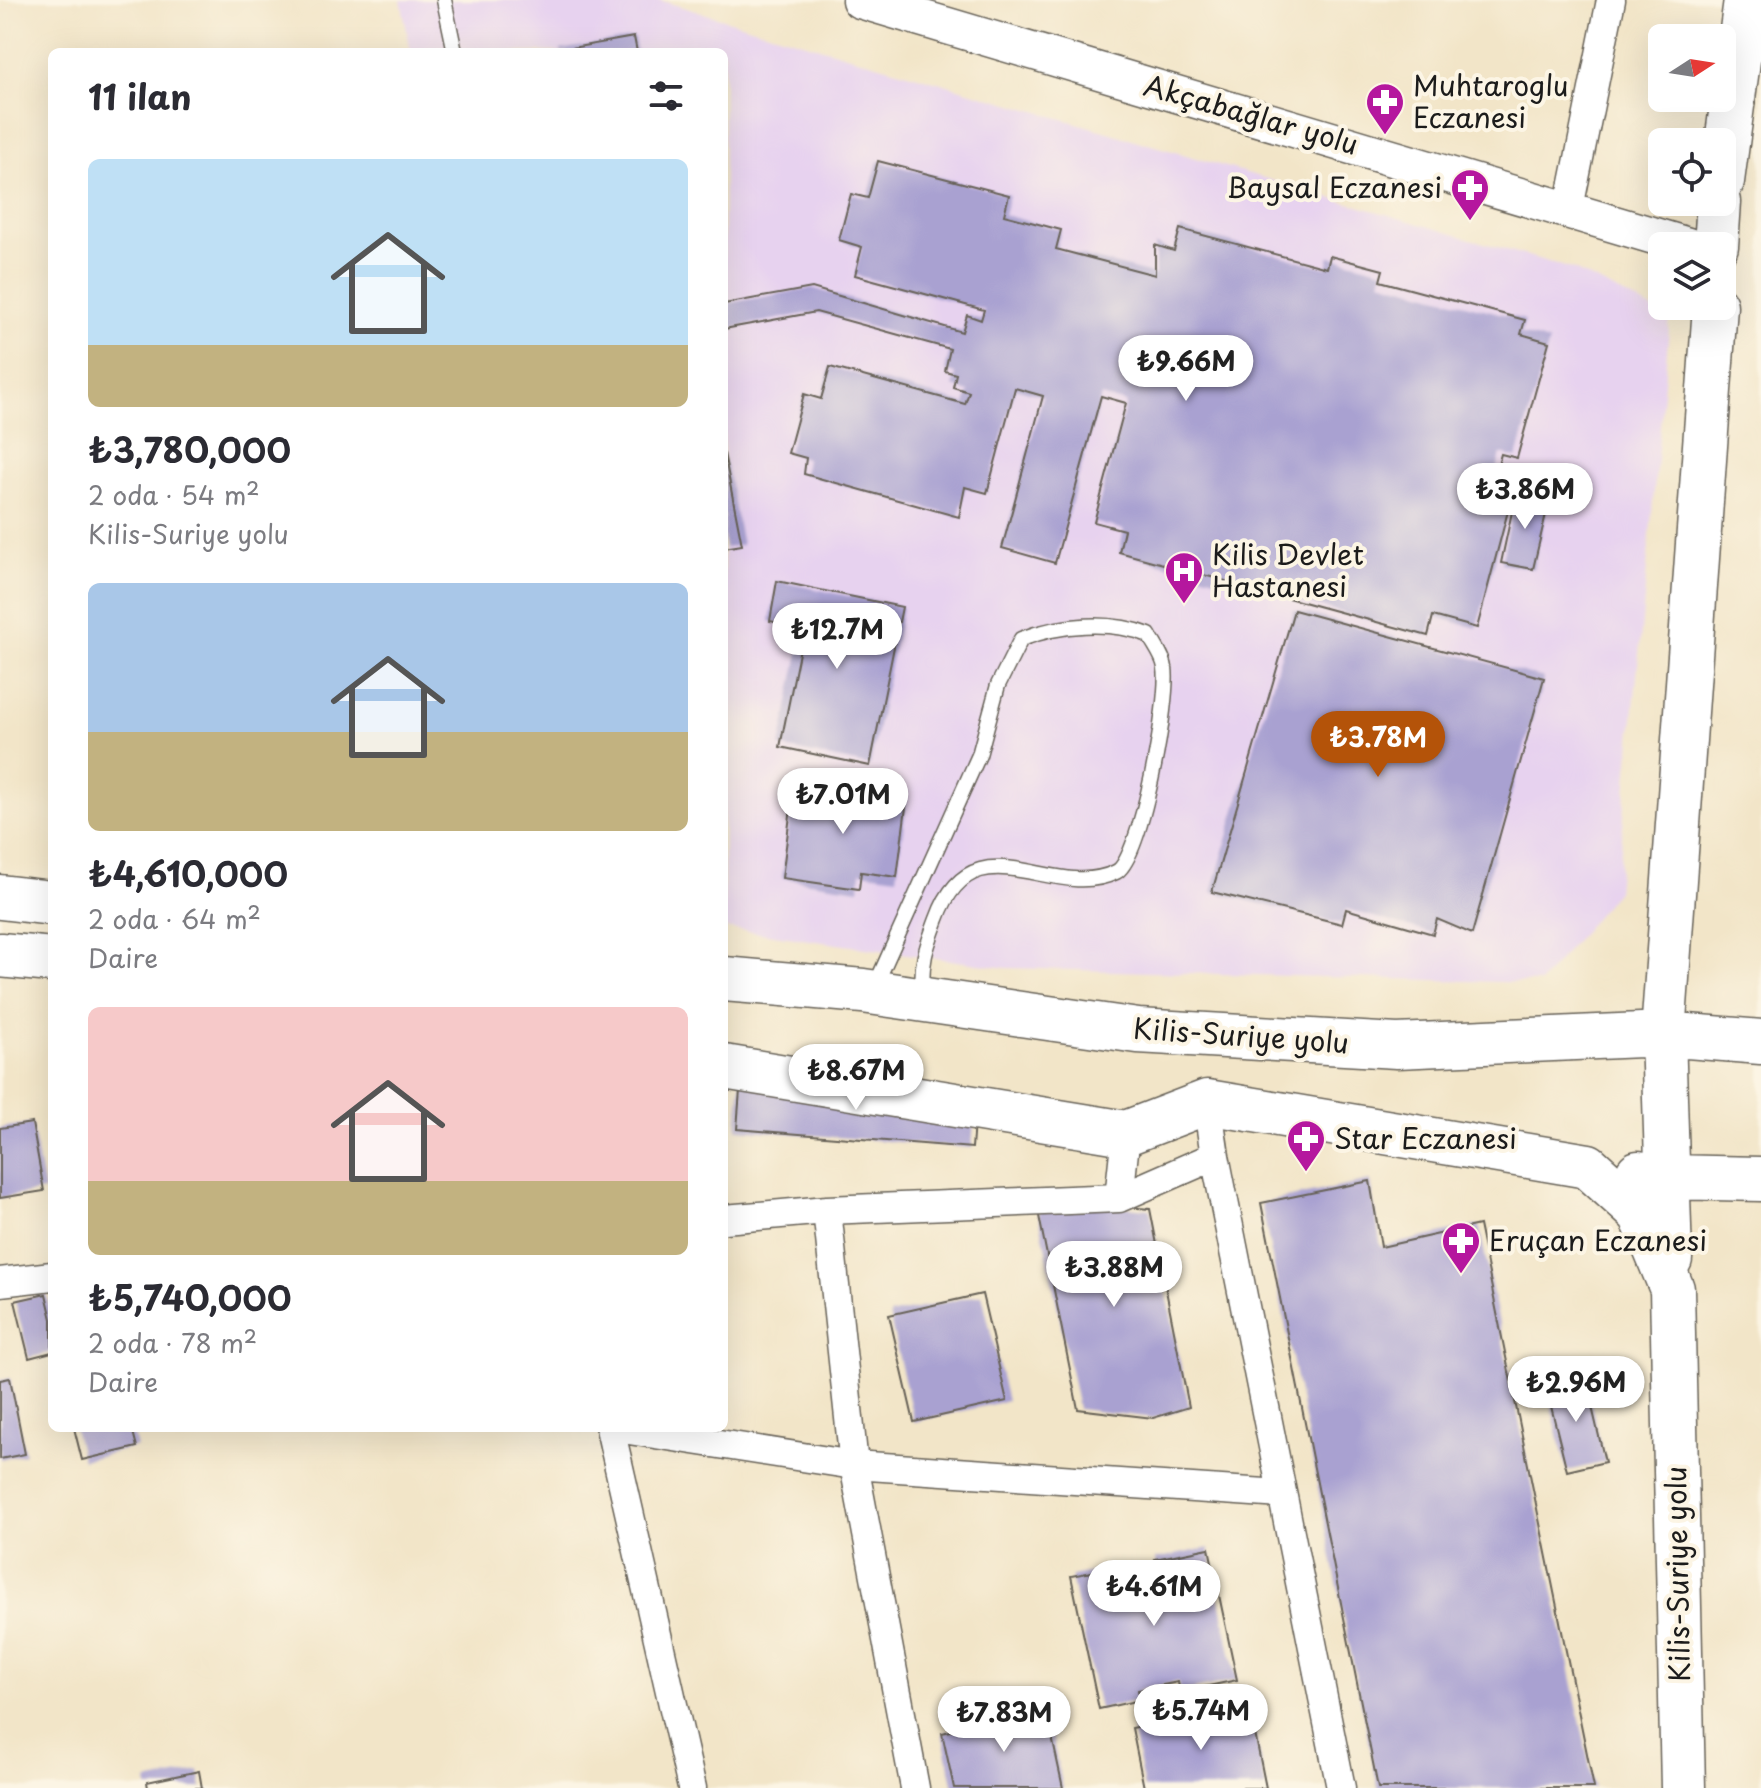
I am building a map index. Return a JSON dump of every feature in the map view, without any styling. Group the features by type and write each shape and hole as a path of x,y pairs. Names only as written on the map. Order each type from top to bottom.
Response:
{"highway":[{"path":"1729,128 1746,0"},
{"path":"1672,1289 1663,1034 1714,320"},
{"path":"0,897 48,903"},
{"path":"0,955 48,960"},
{"name":"Kilis-Suriye yolu","path":"728,979 863,991 1138,1031 1397,1046 1663,1034 1761,1042"},
{"path":"728,1068 1126,1133 1207,1102 1666,1177 1761,1179"},
{"name":"Kilis-Suriye yolu","path":"1588,1166 1641,1214 1672,1289 1683,1788"}],"street":[{"name":"Akçabağlar yolu","path":"860,0 1648,233"},
{"path":"1569,208 1611,0"},
{"path":"1207,1102 1215,1156 1341,1788"},
{"path":"1119,1198 1126,1133"},
{"path":"728,1219 827,1210 1119,1198 1215,1156"},
{"path":"827,1210 854,1465 915,1788"},
{"path":"0,1282 48,1276"},
{"path":"611,1432 692,1788"},
{"path":"642,1432 854,1465 1282,1494"}],"lane":[{"path":"444,0 454,48"},
{"path":"863,991 880,975 945,835 979,755 998,685 1021,639 1041,631 1088,627 1125,626 1149,635 1165,666 1161,735 1133,850 1121,870 1104,877 1077,880 1010,865 960,879 942,906 920,967 923,1000"}],"shaded area":[{"name":"Kilis Devlet Hastanesi","path":"401,0 659,0 1572,269 1648,307 1648,320 1670,320 1617,891 1540,983 1006,968 728,929 728,48 410,48"}],"building":[{"path":"634,37 636,48 571,48"},
{"path":"878,161 1009,195 1004,215 1061,230 1056,249 1155,275 1155,245 1174,251 1180,229 1327,268 1330,256 1383,270 1380,281 1525,320 1521,334 1549,342 1517,458 1501,454 1488,501 1509,507 1477,628 1433,616 1428,636 1119,552 1124,530 1094,522 1126,403 1101,396 1055,563 1002,548 1043,396 1015,388 987,493 965,487 959,517 804,474 806,458 788,453 804,394 821,399 830,367 965,404 969,392 953,387 956,374 945,371 950,349 816,312 728,328 728,303 812,288 962,332 967,315 981,320 984,310 855,275 862,247 839,240 851,194 868,198"},
{"path":"728,473 742,545 728,547"},
{"path":"1516,493 1549,501 1533,569 1501,563"},
{"path":"777,581 902,607 870,766 780,747 804,628 770,621"},
{"path":"1294,610 1544,678 1472,934 1437,919 1433,934 1346,909 1342,924 1212,892"},
{"path":"794,784 907,799 897,877 861,872 859,889 782,878"},
{"path":"741,1077 976,1096 972,1148 737,1129"},
{"path":"32,1123 44,1191 0,1198 0,1128"},
{"path":"1370,1181 1381,1247 1479,1225 1594,1788 1378,1788 1261,1203"},
{"path":"1065,1202 1150,1209 1189,1407 1153,1418 1078,1409 1038,1211"},
{"path":"46,1294 48,1353 29,1358 15,1301"},
{"path":"982,1294 1007,1401 914,1422 889,1315"},
{"path":"1585,1377 1605,1462 1567,1471 1546,1386"},
{"path":"10,1378 25,1454 0,1459 0,1380"},
{"path":"75,1432 133,1432 137,1447 82,1460"},
{"path":"1209,1548 1237,1680 1180,1692 1178,1682 1138,1690 1140,1700 1099,1709 1071,1576 1123,1566 1125,1577 1158,1570 1155,1559"},
{"path":"1249,1704 1266,1788 1144,1788 1132,1728"},
{"path":"1046,1709 1063,1788 954,1788 942,1733"},
{"path":"199,1771 202,1788 148,1788 147,1782"}],"place":[{"name":"Muhtaroglu Eczanesi","path":"1385,136"},
{"name":"Baysal Eczanesi","path":"1470,222"},
{"name":"Kilis Devlet Hastanesi","path":"1184,605"},
{"name":"Star Eczanesi","path":"1306,1173"},
{"name":"Eruçan Eczanesi","path":"1461,1275"}]}
